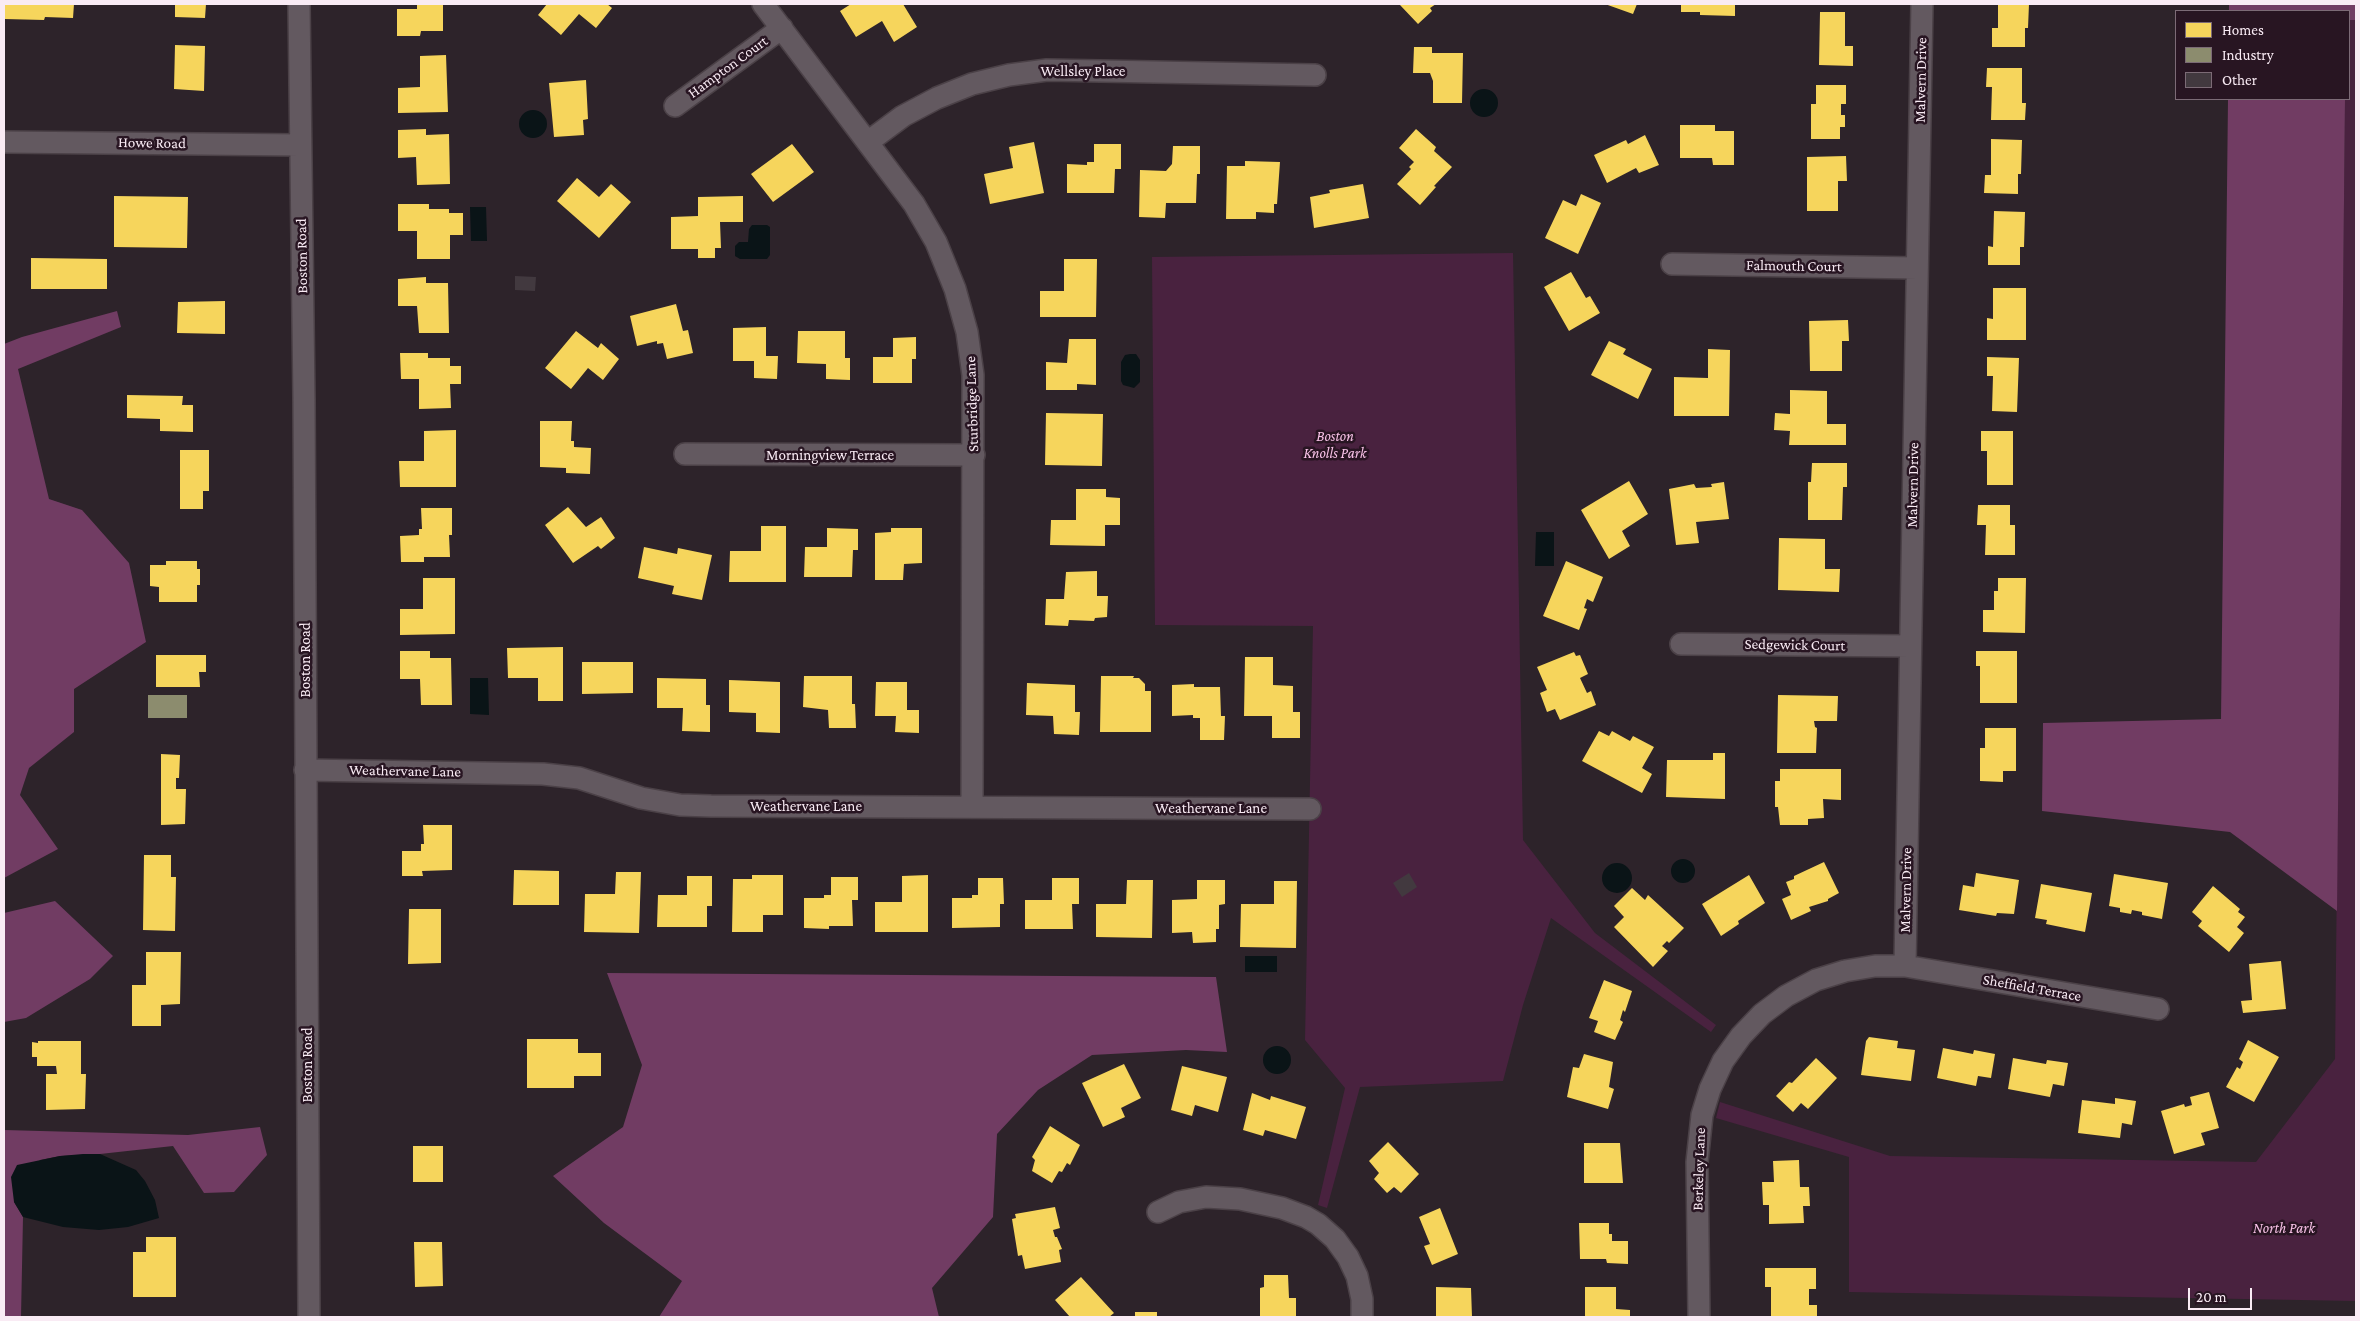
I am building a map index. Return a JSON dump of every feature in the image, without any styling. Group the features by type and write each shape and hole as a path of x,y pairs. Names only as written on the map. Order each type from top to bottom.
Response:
{"street":[{"name":"Boston Road","path":"299,4 304,399 309,1317"},
{"name":"Sturbridge Lane","path":"763,4 914,204 936,242 956,289 967,332 973,375 972,807"},
{"name":"Malvern Drive","path":"1905,966 1922,4"},
{"name":"Hampton Court","path":"675,106 782,28"},
{"name":"Wellsley Place","path":"868,142 903,116 937,98 972,84 1009,75 1047,70 1315,75"},
{"name":"Howe Road","path":"4,142 300,145"},
{"name":"Falmouth Court","path":"1672,264 1917,268"},
{"name":"Morningview Terrace","path":"685,454 974,456"},
{"name":"Sedgewick Court","path":"1680,644 1910,646"},
{"name":"Weathervane Lane","path":"305,770 543,774 579,778 641,798 680,805 1310,808"},
{"name":"Berkeley Lane","path":"1699,1317 1698,1141 1702,1115 1710,1089 1723,1061 1741,1036 1762,1014 1786,996 1808,984 1845,971 1875,966 1905,966"},
{"name":"Sheffield Terrace","path":"1905,966 2158,1009"},
{"path":"1158,1212 1179,1202 1206,1197 1240,1199 1282,1208 1318,1224 1335,1239 1348,1257 1357,1276 1362,1299 1362,1317"}],"green space":[{"name":"North Park","path":"2350,20 2356,20 2356,1301 1849,1292 1849,1157 1716,1118 1720,1102 1890,1156 2256,1162 2335,1059 2345,100 2350,100"},
{"name":"Boston Knolls Park","path":"1513,253 1523,840 1595,933 1716,1025 1711,1032 1551,918 1523,1005 1503,1081 1360,1087 1327,1208 1318,1205 1345,1088 1305,1040 1313,626 1155,625 1152,257"}],"shaded area":[{"path":"2229,4 2356,4 2356,20 2350,20 2350,10 2229,10"},
{"path":"1484,89 1494,93 1498,103 1494,113 1484,117 1474,113 1470,103 1474,93"},
{"path":"2228,100 2345,100 2337,911 2230,832 2042,811 2043,723 2221,719"},
{"path":"533,110 543,114 547,124 543,134 533,138 523,134 519,124 523,114"},
{"path":"470,207 486,207 487,241 471,241"},
{"path":"752,225 767,225 770,227 770,255 767,259 740,259 735,256 735,246 739,242 748,242 749,229"},
{"path":"117,311 121,327 18,369 49,499 82,510 129,563 146,642 74,689 74,732 29,768 20,795 58,849 4,878 4,344 22,337"},
{"path":"1136,354 1140,360 1140,382 1134,388 1123,385 1121,381 1121,362 1125,355"},
{"path":"1536,532 1554,532 1554,566 1535,566"},
{"path":"470,678 488,678 489,715 470,714"},
{"path":"1683,859 1692,862 1695,871 1692,880 1683,883 1674,880 1671,871 1674,862"},
{"path":"1617,863 1627,868 1632,878 1627,888 1617,893 1607,888 1602,878 1607,868"},
{"path":"55,901 113,956 90,979 26,1018 4,1022 4,913"},
{"path":"1245,956 1277,956 1277,972 1245,972"},
{"path":"607,973 1216,977 1227,1052 1186,1050 1092,1055 1038,1090 997,1134 993,1217 932,1288 939,1317 659,1317 682,1281 604,1223 553,1176 623,1127 642,1065"},
{"path":"1277,1046 1287,1050 1291,1060 1287,1070 1277,1074 1267,1070 1263,1060 1267,1050"},
{"path":"260,1127 267,1155 234,1192 204,1193 173,1146 100,1154 60,1156 40,1160 14,1202 23,1217 21,1317 4,1317 4,1130 188,1135"},
{"path":"100,1154 136,1170 145,1181 155,1200 159,1218 128,1227 99,1230 63,1227 23,1217 14,1202 11,1177 17,1165 60,1156"}],"building: Homes":[{"path":"4,4 74,4 73,18 45,17 44,20 4,19"},
{"path":"175,4 206,4 205,18 175,17"},
{"path":"417,4 443,4 443,31 421,31 420,36 397,36 397,9 417,9"},
{"path":"547,4 607,4 612,8 596,28 579,14 561,35 538,15"},
{"path":"851,4 903,4 917,27 894,42 882,21 856,37 840,11"},
{"path":"1436,4 1430,8 1432,11 1418,24 1400,5"},
{"path":"1605,4 1637,4 1633,14"},
{"path":"1681,4 1735,4 1735,16 1700,15 1700,12 1681,12"},
{"path":"1998,4 2029,4 2028,28 2025,28 2025,47 1992,47 1992,28 1998,28"},
{"path":"1820,12 1845,12 1845,46 1853,46 1853,66 1819,65"},
{"path":"175,45 205,46 204,91 174,89"},
{"path":"1414,47 1432,47 1432,53 1463,53 1462,103 1433,103 1433,81 1430,73 1413,73"},
{"path":"446,55 448,112 398,113 398,88 420,87 420,56"},
{"path":"1987,68 2022,68 2022,103 2026,103 2025,120 1991,120 1992,87 1986,87"},
{"path":"586,80 588,119 583,120 584,135 554,137 549,83"},
{"path":"1816,85 1846,85 1846,104 1841,104 1841,115 1845,115 1845,127 1840,127 1840,139 1811,139 1811,104 1816,104"},
{"path":"1680,125 1715,125 1715,131 1734,131 1734,165 1713,165 1712,158 1680,158"},
{"path":"426,129 426,135 449,134 450,184 417,185 416,157 398,158 398,130"},
{"path":"1416,129 1436,147 1434,151 1452,167 1434,186 1436,187 1420,205 1397,184 1411,169 1409,167 1414,162 1399,148"},
{"path":"1645,135 1659,165 1639,173 1636,168 1607,183 1594,155 1626,140 1628,144"},
{"path":"1991,139 2022,140 2021,174 2018,174 2018,194 1984,193 1985,175 1991,175"},
{"path":"1034,142 1044,193 990,204 984,174 1013,168 1009,147"},
{"path":"792,144 814,172 773,202 751,174"},
{"path":"1094,144 1121,144 1121,169 1115,169 1114,193 1067,193 1067,164 1087,165 1087,162 1094,162"},
{"path":"1173,146 1200,146 1200,174 1197,174 1196,203 1166,203 1165,218 1139,217 1140,170 1166,171 1172,164"},
{"path":"1846,156 1847,181 1838,181 1838,211 1807,211 1807,157"},
{"path":"1245,161 1280,162 1277,204 1274,204 1274,213 1256,212 1256,219 1226,219 1227,166 1245,166"},
{"path":"577,178 599,197 611,184 631,202 599,238 557,201"},
{"path":"1363,184 1369,218 1314,228 1310,197 1330,193 1329,190"},
{"path":"1581,194 1601,203 1578,254 1545,238 1563,200 1576,206"},
{"path":"114,196 188,197 187,248 114,247"},
{"path":"743,196 743,222 720,222 721,248 715,248 715,258 698,258 698,249 671,249 671,217 698,216 698,197"},
{"path":"398,204 429,204 429,209 449,209 449,213 463,213 463,235 450,235 450,259 417,259 417,231 398,231"},
{"path":"1994,211 2025,212 2024,247 2020,247 2020,265 1988,265 1988,246 1993,247"},
{"path":"31,258 107,259 107,289 31,289"},
{"path":"1064,259 1097,259 1096,317 1040,317 1040,291 1064,291"},
{"path":"1571,272 1586,298 1590,296 1600,313 1569,331 1544,287"},
{"path":"426,277 426,283 448,283 449,333 419,333 417,306 398,306 398,279"},
{"path":"1993,288 2026,288 2026,340 1987,340 1987,318 1993,319"},
{"path":"225,301 225,334 177,333 178,302"},
{"path":"676,304 683,331 688,330 693,353 667,359 663,343 657,344 657,341 637,346 630,316"},
{"path":"1848,320 1849,341 1842,341 1842,371 1810,371 1809,321"},
{"path":"766,327 766,356 778,356 777,379 754,378 754,361 733,361 733,328"},
{"path":"576,331 598,348 601,343 619,359 603,380 588,368 571,389 545,368"},
{"path":"798,331 845,331 845,358 850,358 850,380 826,379 826,364 797,363"},
{"path":"916,337 916,359 912,359 912,383 873,383 873,357 893,357 893,338"},
{"path":"1069,339 1096,339 1096,385 1077,384 1077,390 1046,390 1046,362 1067,363"},
{"path":"1609,341 1626,349 1623,354 1652,369 1638,399 1591,375"},
{"path":"1708,349 1730,350 1729,416 1674,416 1674,377 1708,378"},
{"path":"400,353 428,353 428,358 450,358 450,366 461,366 461,384 450,384 451,408 419,409 419,379 401,379"},
{"path":"1987,357 2019,358 2017,412 1992,411 1993,376 1987,376"},
{"path":"1790,390 1827,391 1827,424 1846,424 1846,445 1789,445 1790,431 1774,430 1775,413 1790,414"},
{"path":"127,395 183,396 182,405 193,405 193,432 160,431 160,419 127,418"},
{"path":"1046,413 1103,414 1102,466 1045,465"},
{"path":"540,421 572,421 571,441 574,441 574,447 591,448 590,474 566,473 566,468 540,467"},
{"path":"456,430 456,487 400,487 399,461 424,461 424,431"},
{"path":"1981,431 2013,431 2013,485 1987,485 1987,451 1981,451"},
{"path":"180,450 209,450 209,491 203,491 203,509 180,509"},
{"path":"1812,463 1847,463 1847,487 1843,487 1842,520 1808,520 1808,482 1811,482"},
{"path":"1629,481 1648,514 1622,531 1630,546 1609,559 1581,510"},
{"path":"1724,482 1729,519 1696,522 1699,543 1676,545 1669,489 1694,484 1696,488 1712,487 1711,484"},
{"path":"1076,489 1106,489 1106,497 1120,498 1120,525 1105,525 1105,546 1050,545 1051,520 1076,520"},
{"path":"1978,505 2010,505 2010,525 2015,525 2015,555 1985,555 1986,525 1977,525"},
{"path":"568,507 586,527 601,517 615,538 601,549 598,546 573,563 545,525"},
{"path":"421,508 452,508 452,535 449,535 450,557 424,557 424,562 401,562 400,536 419,535 419,529 422,529"},
{"path":"761,526 786,526 786,582 729,582 730,551 761,551"},
{"path":"827,528 858,529 858,550 853,550 852,577 804,577 805,547 827,547"},
{"path":"891,528 922,528 922,563 904,564 903,580 875,580 875,533 891,532"},
{"path":"1779,538 1825,539 1825,569 1840,569 1839,592 1778,590"},
{"path":"644,547 677,554 678,548 712,555 702,600 672,594 674,586 638,578"},
{"path":"166,561 197,561 197,569 200,569 200,585 197,585 197,602 159,602 159,587 150,586 150,565 166,565"},
{"path":"1566,561 1603,577 1593,602 1587,599 1584,608 1587,609 1579,630 1543,616"},
{"path":"1097,571 1097,596 1108,596 1107,617 1095,618 1094,621 1069,620 1068,626 1045,625 1046,599 1064,599 1066,572"},
{"path":"423,578 455,578 455,634 400,635 400,609 423,609"},
{"path":"1998,578 2026,578 2025,633 1983,632 1983,610 1994,610 1994,591 1998,591"},
{"path":"563,647 563,701 538,701 538,678 508,678 507,648"},
{"path":"400,651 430,651 430,658 451,658 452,705 421,705 420,679 400,679"},
{"path":"1976,651 2017,651 2017,703 1980,703 1980,666 1976,666"},
{"path":"1574,652 1576,656 1580,655 1588,674 1580,678 1587,693 1591,691 1596,705 1560,720 1555,709 1547,712 1540,693 1547,690 1537,667"},
{"path":"156,655 206,655 206,672 199,672 200,687 156,687"},
{"path":"1245,657 1273,657 1273,685 1293,686 1293,712 1300,712 1300,738 1272,738 1272,716 1244,716"},
{"path":"582,662 633,662 633,693 582,694"},
{"path":"804,676 852,676 852,704 855,704 856,728 829,728 828,710 803,707"},
{"path":"1101,676 1134,676 1133,678 1139,678 1145,684 1145,691 1151,691 1151,732 1100,732"},
{"path":"657,678 706,679 706,705 710,705 710,732 682,731 683,708 657,708"},
{"path":"729,680 780,682 780,733 756,732 756,713 729,712"},
{"path":"876,682 907,682 907,710 919,710 919,733 895,732 896,716 875,716"},
{"path":"1027,683 1075,685 1075,712 1080,712 1079,735 1054,734 1053,716 1026,715"},
{"path":"1194,684 1194,687 1220,687 1221,716 1225,716 1224,740 1200,740 1200,718 1193,718 1193,715 1172,716 1172,685"},
{"path":"1778,695 1838,696 1837,721 1814,721 1817,728 1816,753 1777,753"},
{"path":"1985,728 2016,728 2016,771 2003,771 2003,782 1980,781 1980,748 1985,748"},
{"path":"1599,731 1609,736 1612,731 1630,741 1633,736 1654,747 1642,768 1652,774 1642,793 1582,761"},
{"path":"1713,753 1725,753 1725,799 1666,797 1667,760 1713,760"},
{"path":"161,754 180,755 179,778 176,778 176,789 186,789 185,824 161,825"},
{"path":"1780,769 1841,769 1841,800 1823,799 1824,818 1808,819 1808,825 1780,825 1778,807 1775,807 1775,781 1780,781"},
{"path":"423,825 452,825 452,870 422,871 423,876 402,876 402,851 421,851 421,844 424,844"},
{"path":"144,855 171,855 171,877 176,877 175,931 143,930"},
{"path":"1824,862 1839,893 1828,899 1828,901 1809,907 1811,911 1791,920 1782,899 1791,895 1786,882 1794,879 1794,876"},
{"path":"514,870 559,871 559,905 513,905"},
{"path":"616,872 641,872 639,933 584,932 585,894 615,894"},
{"path":"1976,873 2019,880 2014,914 1997,913 1996,916 1959,910 1963,885 1974,887"},
{"path":"2114,874 2168,883 2162,919 2142,915 2142,912 2132,910 2131,914 2120,912 2120,908 2109,906"},
{"path":"752,875 783,875 783,915 763,915 763,932 732,932 733,879 752,879"},
{"path":"928,875 928,932 875,932 875,902 902,902 902,876"},
{"path":"1749,875 1765,903 1738,921 1739,924 1721,936 1702,904"},
{"path":"687,876 712,876 712,906 707,906 707,927 657,927 658,895 687,895"},
{"path":"831,877 858,877 858,900 852,900 853,926 829,926 829,929 804,928 804,898 824,898 824,895 831,895"},
{"path":"978,878 1003,878 1004,904 1000,904 1000,927 952,928 952,898 972,898 972,895 978,895"},
{"path":"1052,878 1079,878 1079,904 1072,904 1073,929 1025,929 1025,900 1052,900"},
{"path":"1127,880 1153,880 1152,938 1096,937 1096,904 1126,904"},
{"path":"1197,880 1225,880 1225,904 1219,905 1219,929 1216,929 1216,942 1193,943 1192,932 1172,933 1172,900 1197,899"},
{"path":"1274,881 1297,881 1296,948 1240,947 1241,904 1274,904"},
{"path":"2041,884 2092,893 2085,932 2046,924 2047,920 2035,918"},
{"path":"2213,886 2240,909 2238,912 2245,917 2237,927 2244,933 2229,952 2198,926 2202,921 2192,912"},
{"path":"1632,888 1645,900 1648,895 1684,928 1669,943 1667,941 1662,946 1668,951 1653,967 1614,927 1624,917 1614,906"},
{"path":"409,909 441,909 441,963 408,964"},
{"path":"146,952 181,952 180,1004 161,1005 161,1026 132,1026 132,985 146,985"},
{"path":"2281,961 2286,1009 2243,1013 2241,1001 2252,1000 2249,964"},
{"path":"1604,980 1632,991 1625,1012 1623,1010 1620,1020 1623,1022 1615,1040 1594,1032 1598,1021 1589,1018"},
{"path":"1869,1037 1898,1041 1897,1048 1915,1050 1911,1081 1861,1075 1866,1041"},
{"path":"527,1039 578,1039 578,1053 601,1053 601,1076 574,1076 574,1088 527,1088"},
{"path":"2248,1040 2279,1057 2254,1102 2226,1087 2237,1067 2240,1069 2243,1062 2239,1059"},
{"path":"38,1041 81,1041 81,1074 86,1074 85,1109 46,1110 46,1074 57,1074 56,1066 37,1066 37,1057 32,1057 32,1042 38,1043"},
{"path":"1943,1048 1973,1054 1974,1050 1995,1054 1991,1078 1978,1076 1976,1086 1937,1078"},
{"path":"1584,1054 1613,1062 1609,1087 1614,1089 1608,1109 1567,1097 1573,1067 1579,1068"},
{"path":"1816,1058 1837,1078 1808,1109 1801,1103 1793,1112 1776,1096 1789,1082 1792,1083"},
{"path":"2013,1058 2046,1064 2047,1060 2068,1063 2064,1086 2053,1084 2050,1097 2008,1089"},
{"path":"1124,1064 1141,1098 1121,1108 1125,1117 1103,1127 1082,1083"},
{"path":"1182,1066 1227,1077 1218,1112 1195,1105 1192,1116 1171,1110"},
{"path":"2209,1092 2219,1128 2201,1133 2205,1145 2174,1154 2161,1111 2184,1104 2185,1107 2192,1105 2190,1097"},
{"path":"1252,1093 1270,1100 1271,1096 1306,1107 1296,1139 1265,1130 1263,1136 1243,1130"},
{"path":"2115,1098 2136,1101 2132,1125 2122,1123 2120,1138 2078,1133 2082,1100 2115,1104"},
{"path":"1050,1126 1080,1145 1070,1165 1067,1163 1062,1172 1059,1171 1052,1183 1032,1171 1035,1160 1032,1157"},
{"path":"1388,1142 1419,1174 1401,1193 1394,1187 1387,1193 1374,1179 1379,1173 1369,1161"},
{"path":"1584,1143 1620,1143 1623,1183 1584,1183"},
{"path":"413,1146 443,1146 443,1182 413,1182"},
{"path":"1799,1160 1800,1187 1809,1187 1810,1206 1803,1206 1804,1223 1769,1224 1769,1205 1763,1205 1762,1182 1774,1182 1773,1161"},
{"path":"1055,1207 1060,1228 1053,1230 1062,1249 1059,1250 1061,1262 1025,1269 1022,1255 1018,1256 1012,1219 1016,1218 1015,1214"},
{"path":"1440,1208 1458,1254 1432,1265 1424,1246 1430,1244 1419,1217"},
{"path":"1579,1223 1609,1223 1609,1234 1612,1234 1612,1241 1628,1241 1628,1264 1607,1263 1606,1259 1580,1259"},
{"path":"146,1237 176,1237 176,1297 133,1297 133,1252 146,1252"},
{"path":"414,1242 442,1242 443,1286 415,1287"},
{"path":"1765,1268 1816,1268 1816,1289 1809,1289 1809,1305 1817,1305 1817,1317 1771,1317 1771,1287 1765,1287"},
{"path":"1264,1275 1288,1275 1289,1298 1296,1298 1296,1317 1260,1317 1260,1288 1264,1287"},
{"path":"1081,1277 1114,1313 1109,1317 1070,1317 1055,1300"},
{"path":"1436,1287 1471,1288 1472,1317 1436,1317"},
{"path":"1585,1287 1616,1287 1616,1309 1630,1310 1630,1317 1585,1317"},
{"path":"1135,1312 1157,1312 1157,1317 1135,1317"}],"building: Industry":[{"path":"148,695 187,695 187,718 148,718"}],"building: Other":[{"path":"515,276 536,277 535,291 515,290"},
{"path":"1409,873 1417,887 1402,897 1393,883"}]}
